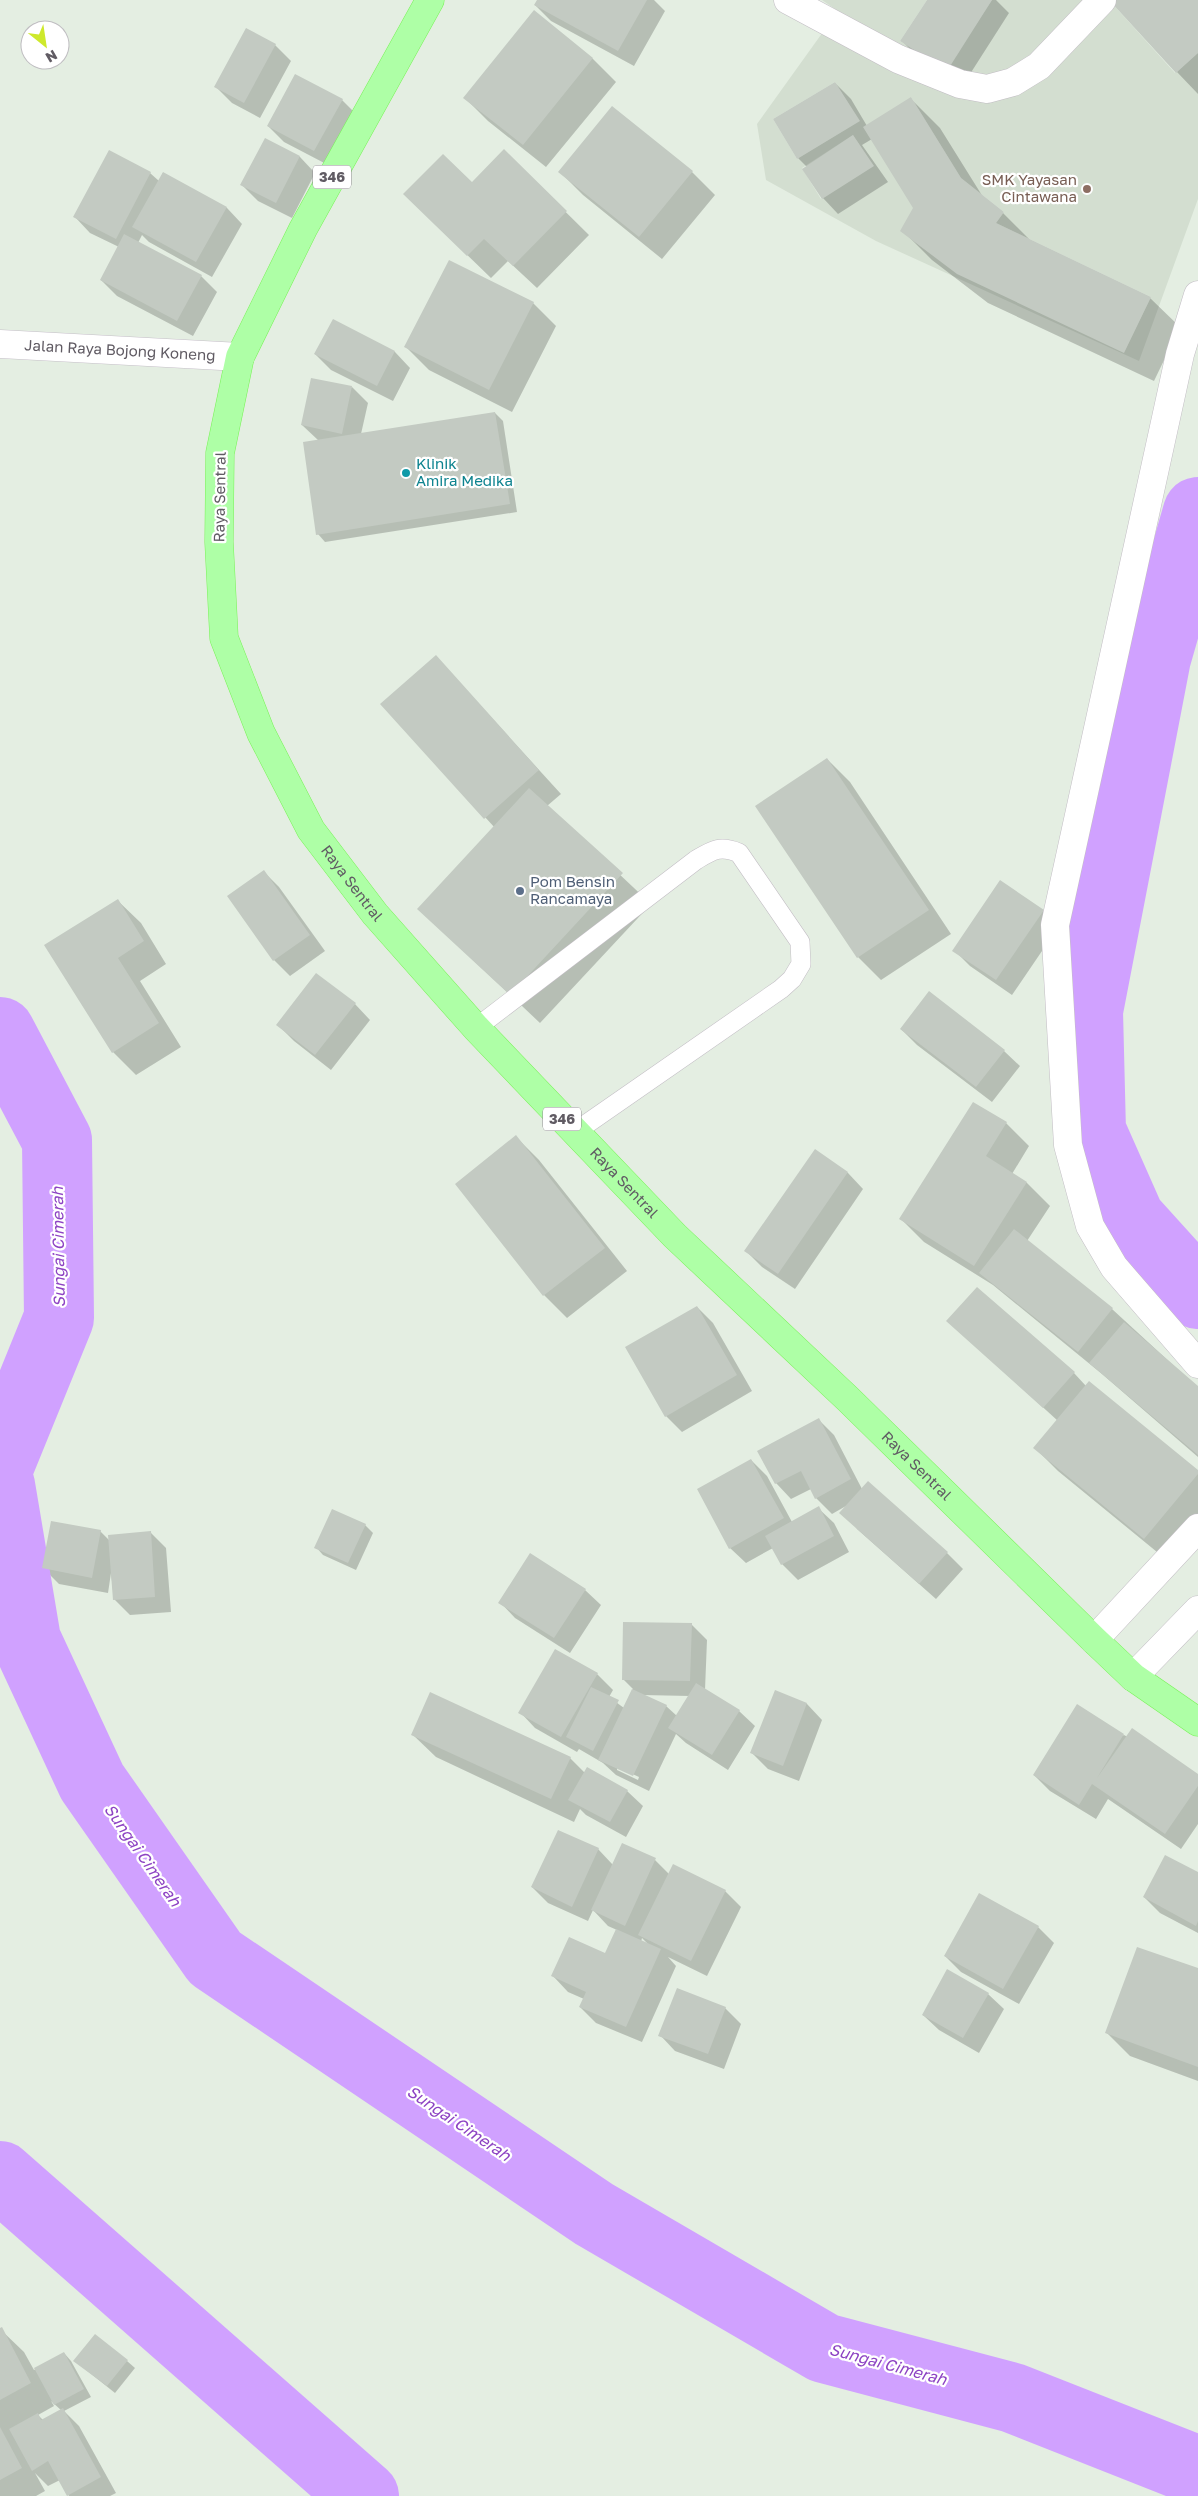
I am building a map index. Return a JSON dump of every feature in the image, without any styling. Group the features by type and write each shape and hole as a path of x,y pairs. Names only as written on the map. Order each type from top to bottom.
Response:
{"main road":[{"name":"346","path":"240,357 303,229 430,0"},
{"name":"Raya Sentral","path":"240,357 220,453 219,542 224,638 261,733 311,830 375,914 476,1028 675,1236 848,1399 1133,1678 1198,1722"}],"street":[{"path":"788,0 898,59 960,84 987,89 1013,82 1039,66 1102,0"},
{"path":"1198,295 1180,354 1055,925 1068,1146 1090,1226 1114,1267 1198,1364"},
{"name":"Jalan Raya Bojong Koneng","path":"0,344 240,357"},
{"path":"1094,1640 1198,1528"},
{"path":"1133,1678 1198,1610"}],"lane":[{"path":"476,1028 696,860 711,851 725,848 739,853 800,942 801,964 792,979 781,990 575,1132"}],"shaded area":[{"name":"SMK Yayasan Cintawana","path":"822,0 927,0 900,41 946,70 992,0 1109,0 1175,73 1198,53 1198,199 1139,361 876,241 766,180 757,124 838,11","holes":["835,82 859,121 797,159 773,119","911,97 961,178 1004,212 996,223 1151,297 1124,352 913,208","853,135 873,166 821,199 802,168"]}],"building":[{"path":"537,0 647,0 618,51 534,5"},
{"path":"927,0 992,0 947,71 900,41"},
{"path":"1109,0 1198,0 1198,53 1176,73"},
{"path":"534,10 593,58 523,145 463,98"},
{"path":"246,28 276,44 244,103 214,87"},
{"path":"295,74 343,99 314,151 267,126"},
{"path":"835,82 860,121 797,159 773,119"},
{"path":"911,97 961,178 1004,212 996,223 1151,297 1124,353 957,274 900,231 913,208 863,127"},
{"path":"612,106 693,171 639,237 558,172"},
{"path":"853,135 874,166 822,199 802,169"},
{"path":"265,138 300,156 276,203 240,185"},
{"path":"504,149 567,211 513,266 484,239 467,256 403,194 443,154 472,182"},
{"path":"109,150 151,172 116,239 73,217"},
{"path":"163,172 227,207 196,262 132,227"},
{"path":"124,234 202,275 177,321 100,280"},
{"path":"449,260 534,302 489,390 404,347"},
{"path":"333,319 395,351 377,386 314,354"},
{"path":"311,378 352,386 342,434 301,425"},
{"name":"Klinik Amira Medika","path":"495,412 510,504 316,535 303,442"},
{"path":"436,655 539,770 484,819 380,704"},
{"path":"827,758 929,910 857,958 755,806"},
{"name":"Pom Bensin Rancamaya","path":"529,788 623,873 510,995 417,909"},
{"path":"264,870 310,935 273,961 227,896"},
{"path":"1000,880 1044,910 996,980 952,951"},
{"path":"118,899 144,941 118,958 159,1023 112,1053 44,945"},
{"path":"316,973 356,1003 315,1055 276,1025"},
{"path":"929,991 1005,1050 976,1087 900,1029"},
{"path":"973,1102 1007,1122 986,1156 1027,1182 974,1266 899,1219"},
{"path":"516,1135 605,1248 543,1296 455,1184"},
{"path":"815,1149 848,1172 778,1274 744,1251"},
{"path":"1014,1229 1113,1308 1078,1352 979,1273"},
{"path":"977,1287 1075,1372 1043,1408 946,1321"},
{"path":"697,1306 737,1375 665,1417 625,1347"},
{"path":"1124,1322 1198,1386 1198,1455 1089,1363"},
{"path":"1089,1381 1198,1470 1198,1474 1144,1539 1033,1448"},
{"path":"819,1418 851,1479 815,1499 801,1471 775,1484 757,1451"},
{"path":"751,1459 784,1518 729,1549 697,1489"},
{"path":"868,1481 948,1552 919,1584 839,1513"},
{"path":"819,1506 834,1536 781,1565 765,1536"},
{"path":"332,1509 366,1524 348,1563 314,1548"},
{"path":"51,1521 101,1530 92,1578 42,1568"},
{"path":"151,1531 155,1597 113,1600 108,1535"},
{"path":"530,1553 586,1589 554,1638 498,1603"},
{"path":"623,1622 692,1623 690,1681 622,1680"},
{"path":"555,1649 598,1673 561,1737 518,1713"},
{"path":"696,1683 740,1710 712,1755 668,1728"},
{"path":"591,1687 619,1700 593,1751 566,1737"},
{"path":"632,1689 667,1705 633,1776 598,1760"},
{"path":"775,1690 807,1703 783,1766 750,1753"},
{"path":"430,1692 571,1757 551,1799 411,1735"},
{"path":"1077,1704 1124,1734 1097,1778 1132,1728 1198,1774 1198,1786 1165,1834 1092,1784 1079,1805 1033,1775"},
{"path":"587,1767 628,1790 610,1822 568,1800"},
{"path":"558,1830 599,1848 572,1907 531,1887"},
{"path":"622,1843 656,1858 625,1926 591,1910"},
{"path":"1165,1855 1198,1872 1198,1921 1196,1926 1143,1897"},
{"path":"673,1864 726,1890 691,1961 638,1935"},
{"path":"979,1893 1039,1926 1003,1989 944,1956"},
{"path":"616,1929 661,1949 626,2027 579,2007 586,1992 551,1976 569,1937 605,1953"},
{"path":"1137,1947 1198,1968 1198,2067 1105,2033"},
{"path":"947,1969 989,1993 963,2038 922,2015"},
{"path":"677,1988 726,2007 708,2054 658,2036"},
{"path":"2,2327 31,2383 0,2400 0,2328"},
{"path":"95,2334 128,2360 107,2386 73,2361"},
{"path":"64,2352 84,2389 54,2405 34,2368"},
{"path":"63,2408 101,2477 67,2496 48,2461 32,2471 9,2429 38,2413 41,2420"},
{"path":"0,2427 22,2468 0,2480"}],"waterway":[{"path":"1198,512 1156,658 1088,1011 1091,1131 1130,1219 1198,1294"},
{"name":"Sungai Cimerah","path":"0,1032 57,1140 59,1318 0,1463"},
{"name":"Sungai Cimerah","path":"0,1485 26,1640 92,1782 215,1958 594,2214 824,2348 1013,2398 1198,2471"},
{"path":"0,2176 364,2496"}],"place":[{"name":"SMK Yayasan Cintawana","path":"1087,189"},
{"name":"Klinik Amira Medika","path":"406,473"},
{"name":"Pom Bensin Rancamaya","path":"520,891"}]}
